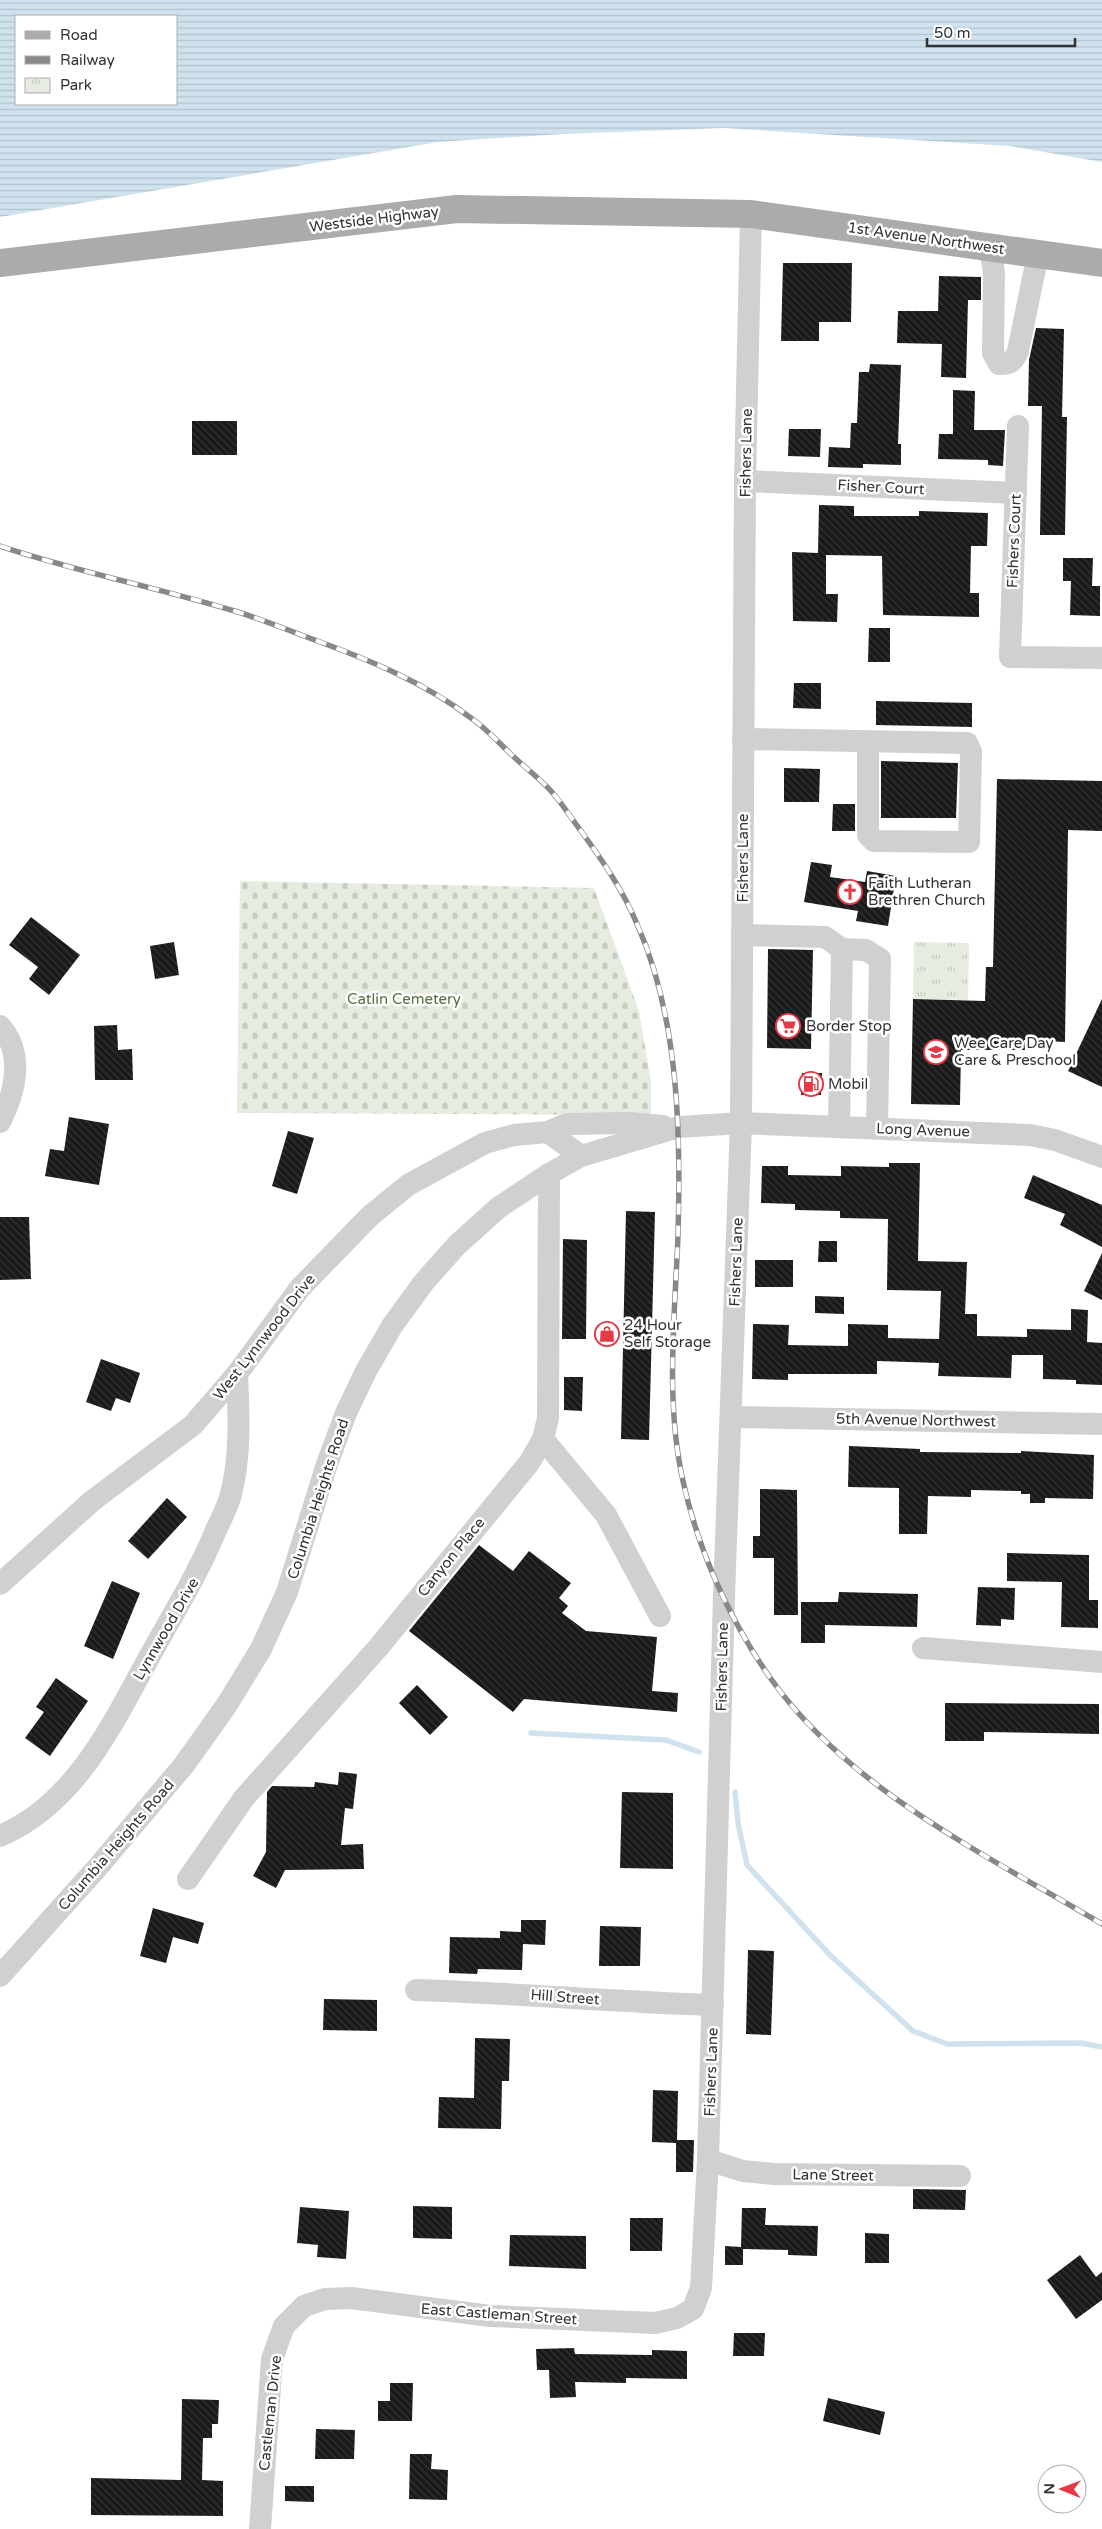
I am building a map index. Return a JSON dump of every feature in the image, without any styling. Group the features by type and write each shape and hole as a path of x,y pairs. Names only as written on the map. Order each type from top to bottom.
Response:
{"main road":[{"name":"Westside Highway","path":"0,263 457,209 751,214"},
{"name":"1st Avenue Northwest","path":"751,214 1102,263"}],"street":[{"name":"Fishers Lane","path":"693,2309 701,2288 708,2160 741,1123 745,481 751,214"},
{"path":"990,247 994,273 993,353 999,364 1008,364 1014,360 1018,351 1038,254"},
{"name":"Fishers Court","path":"1018,426 1010,657 1102,658"},
{"name":"Fisher Court","path":"745,481 1016,493"},
{"path":"743,740 967,743 971,752 969,842 874,841 868,835 868,742"},
{"path":"742,935 825,936 842,949 866,950 880,959 877,1128"},
{"path":"839,1126 842,949"},
{"path":"0,1026 13,1048 15,1076 10,1103 0,1122"},
{"name":"West Lynnwood Drive","path":"0,1584 92,1501 193,1425 236,1374 300,1288 370,1216 408,1186 485,1143 514,1135 548,1132 567,1124 628,1122 679,1127"},
{"name":"Long Avenue","path":"741,1123 1030,1135 1055,1140 1102,1158"},
{"name":"Columbia Heights Road","path":"0,1976 97,1868 184,1765 226,1706 261,1649 287,1592 327,1464 346,1413 392,1326 424,1282 457,1245 498,1208 549,1174 581,1156 679,1127 741,1123"},
{"path":"548,1132 581,1156"},
{"name":"Canyon Place","path":"188,1878 244,1798 377,1649 529,1463 543,1439 548,1418 549,1174"},
{"name":"Lynnwood Drive","path":"0,1836 38,1816 64,1790 114,1724 198,1572 230,1499 237,1459 240,1423 236,1374"},
{"name":"5th Avenue Northwest","path":"731,1417 1102,1424"},
{"path":"543,1439 606,1515 660,1616"},
{"path":"923,1648 1102,1662"},
{"name":"Hill Street","path":"416,1990 512,1993 637,2002 714,2005"},
{"name":"Lane Street","path":"708,2160 743,2171 774,2174 960,2176"},
{"name":"East Castleman Street","path":"304,2306 325,2299 352,2298 490,2316 655,2323 677,2318 693,2309"},
{"name":"Castleman Drive","path":"260,2529 272,2359 284,2326 304,2306"}],"green space":[{"name":"Catlin Cemetery","path":"240,881 594,888 639,1011 651,1082 651,1115 237,1113"},
{"path":"914,942 969,943 968,1000 913,999"}],"water":[{"path":"0,0 1102,0 1102,162 1010,146 724,128 562,134 438,142 0,217"}],"building":[{"path":"783,263 852,263 851,322 819,322 819,341 781,341"},
{"path":"939,276 981,277 981,300 968,300 966,378 941,377 942,344 897,343 898,311 938,311"},
{"path":"1036,328 1064,329 1062,417 1067,417 1065,535 1040,535 1042,406 1028,406 1029,360"},
{"path":"870,364 901,365 898,444 901,444 901,465 863,464 863,468 828,467 829,447 850,448 851,423 857,423 859,372 869,372"},
{"path":"953,390 975,391 974,430 1005,430 1003,466 988,465 988,460 938,459 939,434 953,434"},
{"path":"192,421 237,421 237,455 192,455"},
{"path":"789,429 821,429 820,457 788,456"},
{"path":"819,505 854,506 854,516 919,516 919,511 988,513 987,546 971,546 970,593 979,593 979,617 883,615 882,556 826,555 826,594 838,594 837,622 793,621 792,552 818,553"},
{"path":"1063,558 1093,558 1092,586 1100,586 1100,616 1070,615 1071,581 1063,581"},
{"path":"869,628 890,628 890,662 868,662"},
{"path":"794,683 821,683 821,709 793,708"},
{"path":"876,701 972,703 972,727 876,725"},
{"path":"881,761 958,763 956,818 881,818"},
{"path":"784,768 820,769 819,802 784,802"},
{"path":"997,779 1102,781 1102,831 1068,830 1065,1042 1024,1040 1025,1050 961,1050 960,1105 911,1104 913,999 985,1001 986,967 993,967"},
{"path":"833,804 855,804 855,831 832,831"},
{"name":"Faith Lutheran Brethren Church","path":"811,862 832,865 830,877 865,882 867,871 896,876 888,926 856,921 858,911 804,902"},
{"path":"31,917 80,955 49,995 29,979 38,967 9,945"},
{"path":"174,942 179,975 155,979 150,946"},
{"path":"768,949 813,950 811,1049 767,1048"},
{"path":"1102,999 1102,1087 1068,1071"},
{"path":"117,1025 118,1050 132,1049 133,1080 95,1080 94,1026"},
{"name":"Mobil","path":"802,1073 822,1073 821,1095 801,1095"},
{"path":"69,1117 109,1124 99,1185 45,1176 50,1149 64,1151"},
{"path":"288,1131 314,1138 297,1194 272,1186"},
{"path":"889,1163 920,1163 918,1261 967,1262 965,1314 977,1314 977,1336 1027,1337 1027,1329 1071,1330 1071,1309 1088,1310 1087,1342 1102,1343 1102,1385 1076,1384 1076,1380 1043,1379 1043,1355 1012,1355 1011,1378 938,1376 939,1363 877,1361 877,1374 788,1374 788,1380 752,1379 753,1324 789,1325 788,1345 848,1346 848,1324 888,1325 888,1338 939,1339 941,1291 887,1290 888,1219 840,1218 840,1211 795,1210 795,1204 761,1203 762,1166 788,1166 788,1175 841,1176 841,1166 889,1167"},
{"path":"1033,1175 1102,1205 1102,1247 1060,1225 1065,1214 1024,1198"},
{"path":"626,1211 655,1212 649,1440 621,1439"},
{"path":"0,1217 29,1217 31,1279 0,1280"},
{"path":"563,1239 587,1240 586,1339 562,1339"},
{"path":"819,1241 837,1241 837,1262 818,1262"},
{"path":"1102,1253 1102,1300 1084,1291"},
{"path":"755,1260 793,1260 793,1287 755,1287"},
{"path":"815,1296 844,1297 844,1314 815,1313"},
{"path":"101,1359 140,1373 130,1403 116,1398 111,1411 86,1402"},
{"path":"564,1377 583,1377 582,1411 564,1410"},
{"path":"849,1446 920,1449 920,1452 1021,1453 1021,1451 1094,1455 1093,1499 1045,1498 1045,1503 1030,1503 1030,1494 1021,1494 1021,1491 971,1490 971,1497 928,1496 927,1534 899,1534 899,1488 848,1487"},
{"path":"760,1489 797,1490 798,1615 774,1615 774,1558 753,1558 753,1536 760,1536"},
{"path":"167,1498 187,1517 148,1559 128,1541"},
{"path":"479,1545 513,1571 529,1551 571,1583 559,1598 568,1606 562,1613 586,1631 657,1637 652,1691 678,1693 677,1712 524,1699 513,1712 409,1631"},
{"path":"1007,1553 1089,1555 1089,1600 1098,1600 1098,1628 1061,1627 1062,1582 1007,1581"},
{"path":"112,1581 140,1593 113,1659 84,1646"},
{"path":"978,1587 1015,1588 1014,1620 1001,1619 1001,1626 976,1625"},
{"path":"839,1592 918,1594 917,1627 825,1625 825,1643 801,1643 801,1602 838,1602"},
{"path":"56,1678 88,1701 50,1756 25,1738 44,1712 36,1707"},
{"path":"417,1685 448,1717 430,1735 399,1703"},
{"path":"945,1703 1099,1704 1099,1734 984,1732 984,1741 945,1741"},
{"path":"339,1772 357,1774 353,1809 345,1808 341,1845 363,1844 364,1869 285,1870 276,1888 253,1876 266,1852 267,1792 272,1786 314,1787 315,1782 338,1785"},
{"path":"622,1792 673,1793 673,1869 620,1868"},
{"path":"153,1908 204,1923 198,1944 173,1937 166,1963 140,1956"},
{"path":"521,1920 546,1920 545,1945 523,1944 522,1970 478,1969 477,1974 449,1973 450,1937 500,1938 500,1931 521,1932"},
{"path":"600,1926 641,1927 640,1966 599,1966"},
{"path":"748,1950 774,1951 771,2035 746,2034"},
{"path":"324,1999 377,2000 377,2031 323,2030"},
{"path":"475,2038 510,2039 509,2081 502,2081 501,2129 438,2128 439,2097 474,2098"},
{"path":"653,2090 678,2091 677,2140 694,2140 693,2172 676,2172 676,2143 652,2142"},
{"path":"913,2189 966,2190 965,2210 913,2209"},
{"path":"413,2206 452,2207 452,2239 413,2238"},
{"path":"300,2207 349,2211 346,2259 317,2257 318,2245 297,2243"},
{"path":"742,2208 766,2208 765,2225 818,2226 817,2256 788,2255 788,2250 743,2249 743,2265 725,2265 725,2246 741,2247"},
{"path":"630,2218 663,2218 662,2251 630,2251"},
{"path":"865,2233 889,2234 889,2263 865,2263"},
{"path":"510,2235 586,2236 586,2269 509,2266"},
{"path":"1080,2255 1096,2277 1102,2272 1102,2300 1076,2319 1047,2280"},
{"path":"734,2333 765,2333 764,2356 733,2356"},
{"path":"574,2348 575,2354 652,2355 652,2350 687,2351 687,2379 626,2378 626,2383 575,2382 576,2397 550,2398 549,2370 537,2370 536,2349"},
{"path":"390,2383 413,2383 412,2421 378,2421 378,2401 390,2401"},
{"path":"828,2398 885,2412 880,2435 823,2421"},
{"path":"182,2399 219,2400 218,2424 212,2424 212,2438 203,2438 202,2480 223,2481 223,2516 91,2515 91,2478 181,2480"},
{"path":"316,2429 355,2430 354,2459 315,2459"},
{"path":"410,2454 432,2454 431,2469 448,2470 447,2500 409,2499"},
{"path":"285,2486 314,2486 314,2502 285,2501"}],"waterway":[{"path":"531,1733 666,1740 699,1752"},
{"path":"735,1792 738,1823 747,1865 831,1956 913,2031 947,2044 1081,2043 1102,2047"}],"railway":[{"path":"0,546 59,564 238,612 394,672 434,693 477,722 559,800 619,887 637,924 651,960 662,998 674,1077 679,1157 673,1358 674,1420 677,1451 689,1507 697,1533 729,1609 756,1657 771,1679 803,1719 840,1755 923,1818 1102,1924"}],"place":[{"name":"Faith Lutheran Brethren Church","path":"850,892"},
{"name":"Border Stop","path":"788,1026"},
{"name":"Wee Care Day Care & Preschool","path":"936,1052"},
{"name":"Mobil","path":"811,1084"},
{"name":"24 Hour Self Storage","path":"607,1334"}]}
